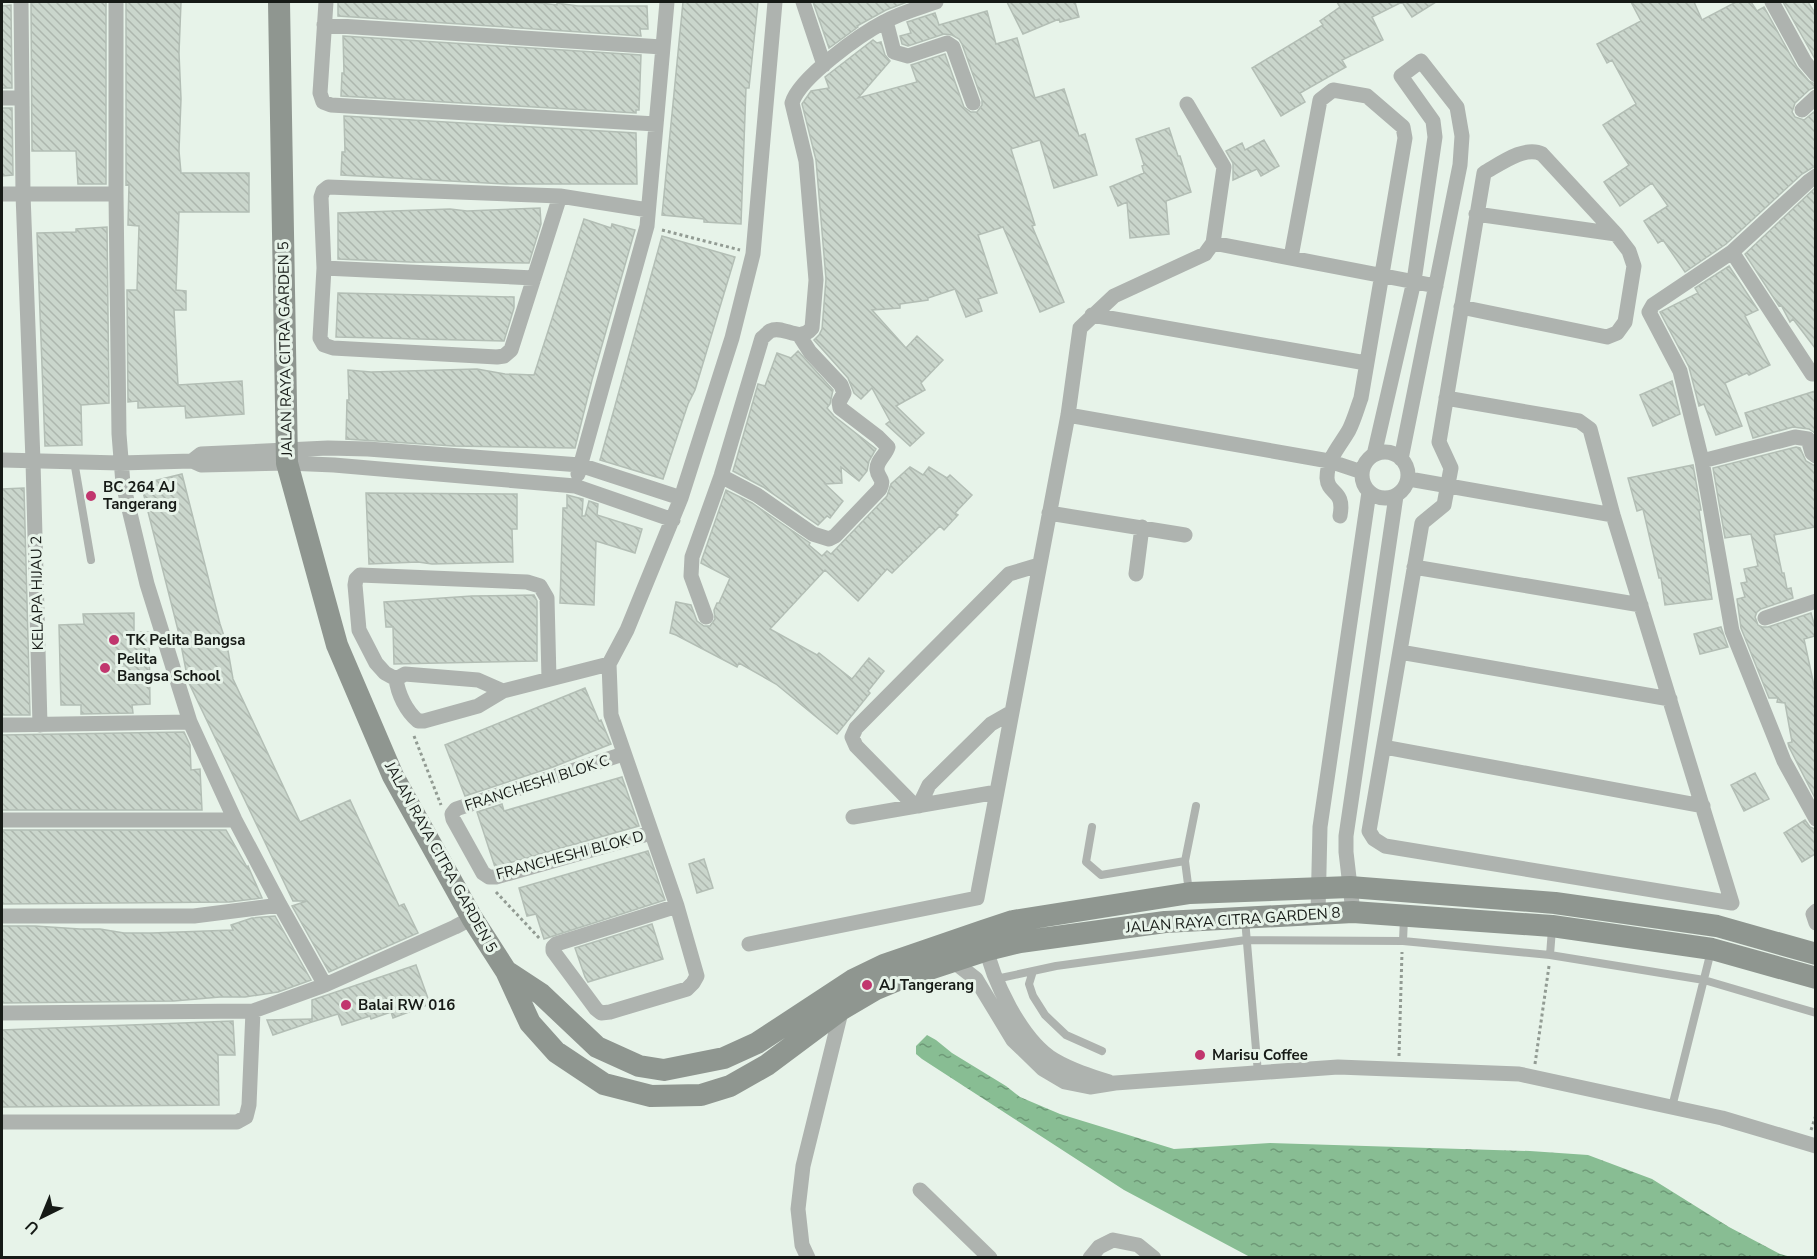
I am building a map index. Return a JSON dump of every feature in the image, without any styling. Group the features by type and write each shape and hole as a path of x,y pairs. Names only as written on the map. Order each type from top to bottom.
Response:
{"street":[{"name":"KELAPA HIJAU 2","path":"21,2 22,194 33,461 40,725"},
{"path":"116,2 116,194 120,463 123,484 147,584 190,722 235,820 326,985"},
{"name":"JALAN RAYA CITRA GARDEN 5","path":"279,2 287,456 337,645 393,776 472,918 506,971"},
{"path":"326,2 320,93 323,102 331,105 656,124"},
{"path":"575,486 647,226 667,2"},
{"path":"676,906 556,944 553,947 553,951 596,1010 610,1012 687,989 697,976 676,906 611,715 609,664 627,630 673,520 732,338 753,254 775,2"},
{"path":"803,2 824,65"},
{"path":"706,617 691,576 693,557 721,476 762,338 771,331 778,330 799,335 809,332 812,328 816,280 806,160 792,103 794,95 813,74 861,36 886,21 936,2"},
{"path":"1773,2 1805,62 1815,75"},
{"path":"886,21 894,52 908,56 947,43 953,46 973,103"},
{"path":"324,25 662,47"},
{"path":"1374,455 1414,281 1435,136 1432,121 1401,76 1421,61 1457,107 1462,136 1460,165 1401,459"},
{"path":"1291,257 1320,100 1333,90 1367,96 1403,127 1405,138 1361,399 1350,428 1329,461 1327,480 1331,488 1339,495 1342,504 1340,516"},
{"path":"1802,110 1815,97"},
{"path":"2,98 21,98"},
{"path":"749,944 977,898 1068,415 1080,328 1114,296 1205,254 1213,243 1224,167 1187,104"},
{"path":"1446,398 1579,421 1590,429 1613,515 1732,903 1384,846 1379,844 1369,831 1422,523 1444,505 1451,468 1438,442 1476,214 1484,173 1527,151 1535,150 1542,154 1616,234 1629,251 1634,266 1625,322 1617,333 1607,337 1461,307"},
{"path":"1815,176 1732,252 1653,305 1649,312 1680,371 1702,461 1732,631 1784,761 1815,819"},
{"path":"560,196 512,350 504,356 333,348 324,345 320,338 324,268 321,196 328,187 560,196 648,210"},
{"path":"2,194 116,194"},
{"path":"1476,214 1616,234"},
{"path":"1213,243 1436,286"},
{"path":"1732,252 1812,374 1815,374"},
{"path":"324,268 534,278"},
{"path":"1092,315 1366,363"},
{"path":"721,476 757,495 807,531 829,539 835,536 880,489 882,479 877,467 888,451 888,447 878,436 840,408 839,402 844,393 841,385 810,352 799,335"},
{"path":"1068,415 1329,461 1362,472"},
{"path":"1702,461 1795,437 1808,439 1815,456"},
{"path":"366,467 368,449"},
{"path":"2,460 120,463 192,461 201,454 287,456 368,449 580,465 681,498"},
{"path":"1389,452 1401,459 1408,471 1407,486 1396,496 1382,498 1369,492 1362,480 1364,465 1374,455 1389,452"},
{"path":"287,456 366,467 575,486 673,520"},
{"path":"1408,479 1613,515"},
{"path":"1318,913 1320,827 1369,492"},
{"path":"1353,912 1346,836 1396,496"},
{"path":"1049,513 1185,535"},
{"path":"1136,574 1142,528"},
{"path":"917,806 856,746 852,737 856,728 1009,574 1039,565"},
{"path":"1414,567 1641,605"},
{"path":"549,679 547,598 540,586 527,582 360,575 356,579 359,630 376,663 396,680 398,691 412,716 418,721 478,706 503,691 609,664"},
{"path":"1765,618 1815,601"},
{"path":"1400,652 1670,699"},
{"path":"396,680 405,674 478,680 503,691"},
{"path":"917,806 929,785 991,724 1011,712"},
{"path":"2,725 190,722"},
{"path":"1384,747 1703,806"},
{"name":"FRANCHESHI BLOK C","path":"452,814 456,809 624,754"},
{"path":"853,817 997,792"},
{"path":"452,814 483,873 489,877"},
{"path":"2,820 235,820"},
{"name":"FRANCHESHI BLOK D","path":"489,877 496,877 651,833"},
{"name":"JALAN RAYA CITRA GARDEN 8","path":"506,971 541,994 597,1047 639,1066 664,1070 724,1058 839,1000 876,989 953,960 1013,921 1190,893 1350,887 1555,903 1718,926 1815,954"},
{"path":"2,916 194,916 280,905"},
{"path":"1815,911 1813,914 1815,923"},
{"name":"JALAN RAYA CITRA GARDEN 8","path":"506,971 530,1023 556,1052 604,1084 651,1096 701,1095 730,1086 767,1065 839,1000 853,980 884,965 985,940 1020,942 1166,922 1244,916 1353,912 1552,926 1712,949 1815,978"},
{"path":"2,1013 253,1011 326,985 472,918"},
{"path":"985,940 996,979 1004,997 1030,1038 1052,1059 1077,1072 1115,1083"},
{"path":"953,960 976,979 1013,1040 1043,1069 1065,1082 1090,1087 1115,1083 1338,1067 1519,1074 1722,1118 1815,1146"},
{"path":"808,1257 802,1245 798,1209 803,1166 839,1000"},
{"path":"2,1122 237,1122 246,1117 249,1105 253,1011"},
{"path":"920,1190 990,1257"},
{"path":"1090,1257 1099,1247 1113,1240 1138,1245 1154,1257"}],"lane":[{"path":"74,461 91,560"},
{"path":"1190,893 1185,861 1196,806"},
{"path":"1092,827 1086,862 1101,875 1185,861"},
{"path":"1244,916 1258,1073"},
{"path":"1402,941 1404,917"},
{"path":"1550,955 1552,926"},
{"path":"1672,1107 1718,926"},
{"path":"996,979 1056,966 1246,940 1402,941 1550,955 1704,980 1815,1013"},
{"path":"1033,971 1029,984 1033,996 1045,1015 1066,1035 1102,1051"}],"path":[{"path":"647,226 753,254"},
{"path":"418,721 413,735 442,807 452,814"},
{"path":"489,877 489,885 540,939 553,947"},
{"path":"1398,1069 1402,941"},
{"path":"1533,1077 1550,955"}],"water":[{"path":"927,1035 1020,1097 1060,1114 1174,1149 1270,1143 1530,1151 1588,1155 1652,1179 1729,1227 1780,1254 1791,1257 1250,1257 1124,1190 922,1059 916,1054 916,1046"}],"building":[{"path":"106,2 106,184 78,184 76,151 32,151 31,3"},
{"path":"126,2 181,2 179,151 181,173 249,173 249,212 179,212 176,290 186,291 186,310 174,310 178,385 242,381 244,414 186,418 185,406 138,408 138,401 128,402 127,290 137,290 139,226 128,225"},
{"path":"338,2 532,2 578,6 647,6 648,29 640,29 641,36 338,16"},
{"path":"683,2 758,2 749,88 746,88 741,224 704,222 704,219 662,215"},
{"path":"813,2 907,2 886,10 857,26 829,48"},
{"path":"1007,2 1075,2 1079,17 1060,22 1059,19 1023,34"},
{"path":"1337,2 1402,2 1372,17 1383,40 1342,60 1346,67 1300,93 1305,102 1281,116 1252,68 1323,25 1320,21 1340,7"},
{"path":"1402,2 1436,2 1412,17"},
{"path":"1631,2 1694,2 1702,20 1736,2 1751,2 1757,11 1764,7 1797,67 1809,81 1815,84 1815,87 1795,103 1792,112 1795,117 1804,120 1815,111 1815,166 1802,174 1726,244 1685,272 1663,240 1658,243 1644,221 1668,206 1652,183 1620,206 1604,182 1629,165 1603,125 1636,104 1612,60 1607,63 1597,44 1641,21"},
{"path":"1783,2 1808,2 1815,13 1815,59"},
{"path":"11,5 12,88 2,88 2,6"},
{"path":"987,11 996,44 1017,38 1035,98 1064,89 1079,136 1085,134 1097,175 1054,188 1040,140 1011,149 1035,225 1032,226 1064,302 1040,312 1003,227 978,235 997,293 978,299 982,311 966,317 955,289 928,298 928,300 900,304 900,308 872,310 906,348 917,336 943,360 921,383 925,390 896,406 924,433 910,446 886,424 890,421 872,388 861,399 854,393 848,378 814,340 822,329 826,279 816,160 802,104 811,91 829,88 825,77 873,40 877,43 881,42 885,55 890,61 858,98 917,82 911,65 945,54 964,107 971,112 977,112 982,105 982,100 959,39 944,34 908,46 902,44 900,36 911,33 907,22 935,13 939,25"},
{"path":"343,36 641,55 639,110 636,110 636,113 341,96 342,73 344,73"},
{"path":"2,108 12,108 13,175 2,176"},
{"path":"344,116 636,133 637,184 505,184 341,175 342,152 345,152"},
{"path":"1169,128 1191,192 1166,201 1169,234 1130,238 1127,202 1118,206 1110,187 1144,173 1142,166 1144,165 1136,139"},
{"path":"1264,140 1279,166 1261,176 1257,169 1233,180 1233,163 1226,151 1242,143 1245,150"},
{"path":"1815,188 1815,348 1793,319 1790,322 1781,305 1779,306 1745,254"},
{"path":"540,208 541,224 529,263 338,259 338,213"},
{"path":"584,219 611,228 612,224 635,230 575,448 454,446 346,439 347,400 349,400 348,370 371,372 477,369 505,374 534,375"},
{"path":"107,227 109,403 81,405 82,445 45,446 37,233 76,232 76,229"},
{"path":"662,236 735,257 695,390 688,404 663,479 600,460"},
{"path":"1729,266 1758,310 1745,316 1770,365 1725,383 1742,426 1716,435 1704,404 1699,406 1689,367 1660,312 1698,293 1695,288"},
{"path":"338,293 514,297 514,308 504,341 336,337"},
{"path":"798,351 833,390 827,408 876,449 869,461 867,471 859,481 841,467 842,483 825,484 843,501 830,518 827,516 818,525 763,487 733,471 758,384 765,386 777,353 791,358"},
{"path":"1672,381 1680,414 1653,426 1640,395"},
{"path":"1815,391 1815,433 1809,429 1793,427 1753,438 1745,413"},
{"path":"1796,447 1800,448 1806,461 1815,466 1815,527 1774,535 1782,573 1784,573 1787,589 1791,588 1793,598 1761,609 1755,617 1758,625 1768,627 1811,613 1815,636 1804,639 1815,690 1815,798 1789,747 1788,743 1792,742 1785,703 1777,702 1778,698 1769,698 1741,628 1737,599 1745,597 1741,583 1747,582 1744,569 1758,566 1751,534 1725,538 1713,468"},
{"path":"1693,465 1712,599 1665,605 1661,578 1659,578 1643,509 1637,511 1628,478"},
{"path":"910,467 923,475 929,467 947,478 950,475 972,495 955,513 958,515 944,530 940,526 892,573 887,569 858,601 825,570 770,629 817,655 819,653 852,679 869,658 884,671 868,691 870,693 837,734 776,684 739,663 737,667 670,633 676,602 691,605 697,621 704,626 710,626 715,619 714,610 730,578 701,563 726,490 752,503 810,543 809,545 822,556 827,551 831,554 887,496 891,484"},
{"path":"182,474 227,645 233,679 300,822 350,800 399,906 404,904 418,933 329,972 292,906 307,901 293,901 188,681 179,634 141,484"},
{"path":"24,488 30,715 2,715 2,489"},
{"path":"366,493 517,494 517,529 512,529 513,562 369,564"},
{"path":"567,495 583,499 582,516 585,516 589,501 598,504 597,515 642,529 635,553 596,541 594,605 560,603 563,508 567,508"},
{"path":"534,595 537,601 537,661 394,664 393,627 386,627 384,602 472,596"},
{"name":"Pelita Bangsa School","path":"134,613 134,632 149,632 150,704 132,705 133,713 81,714 81,705 61,705 59,625 84,624 83,614"},
{"path":"1721,627 1728,647 1700,654 1694,634"},
{"path":"585,688 611,744 553,767 465,796 445,745"},
{"path":"184,732 190,745 191,770 200,769 202,810 2,810 2,735"},
{"path":"1755,773 1769,799 1744,811 1731,785"},
{"path":"622,777 639,826 495,867 477,812 502,804 504,811"},
{"path":"1805,820 1810,827 1815,829 1815,854 1802,862 1784,833"},
{"path":"2,830 226,830 248,866 262,898 229,902 2,904"},
{"path":"648,851 665,900 544,939 536,914 527,916 519,888"},
{"path":"704,859 713,888 697,893 689,864"},
{"path":"275,916 311,980 278,992 245,997 174,1001 2,1003 2,926 152,933 233,930 231,925 252,918"},
{"path":"652,924 663,959 588,982 575,948"},
{"path":"416,965 430,1004 393,1018 391,1012 342,1025 338,1014 312,1022 312,1000"},
{"path":"312,1019 312,1022 273,1035 267,1020"},
{"path":"233,1021 235,1055 218,1055 219,1105 2,1107 2,1030"}],"place":[{"name":"BC 264 AJ Tangerang","path":"91,496"},
{"name":"TK Pelita Bangsa","path":"114,640"},
{"name":"Pelita Bangsa School","path":"105,668"},
{"name":"AJ Tangerang","path":"867,985"},
{"name":"Balai RW 016","path":"346,1005"},
{"name":"Marisu Coffee","path":"1200,1055"}]}
